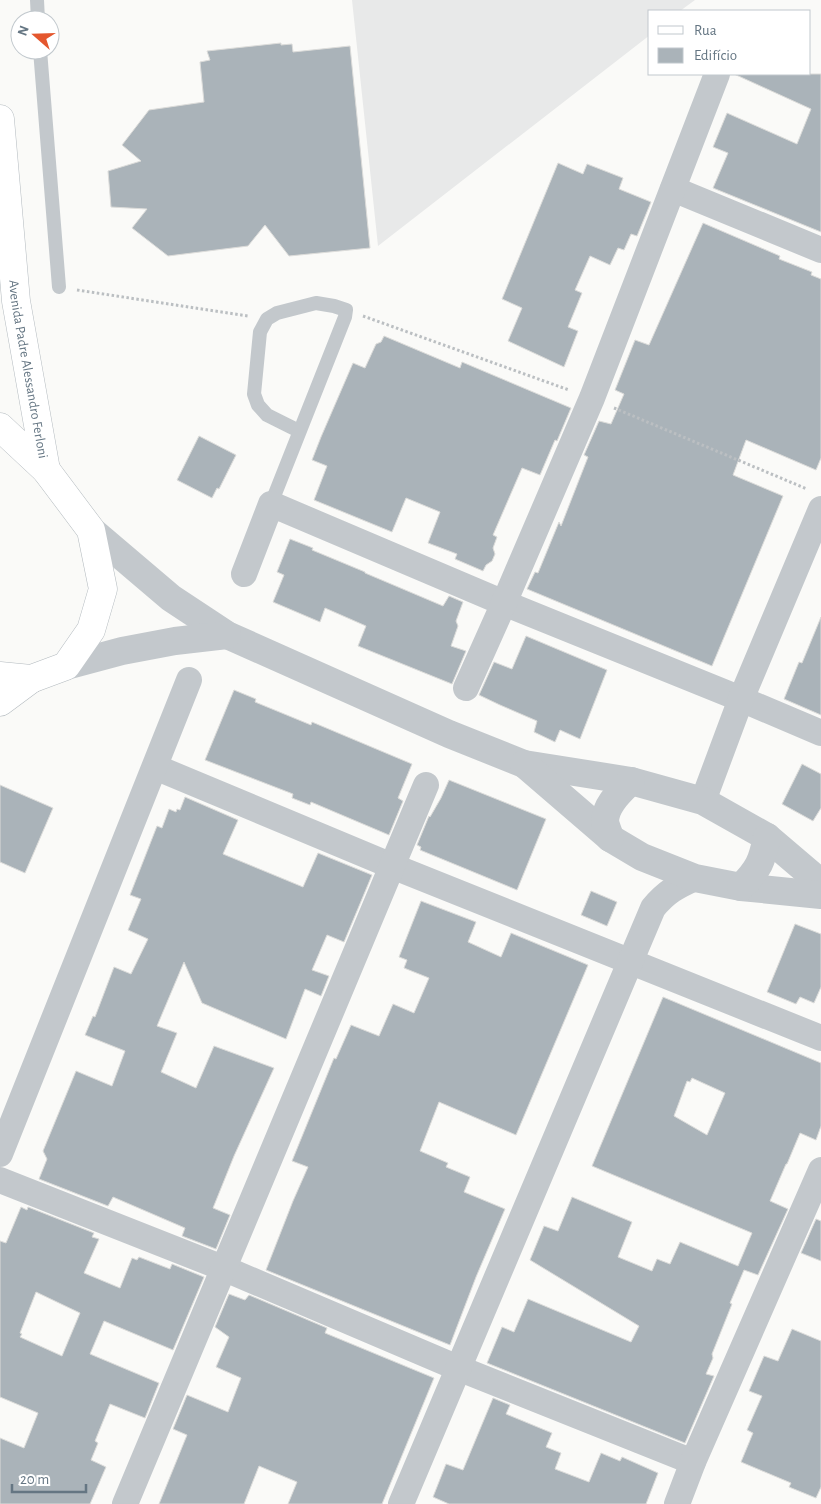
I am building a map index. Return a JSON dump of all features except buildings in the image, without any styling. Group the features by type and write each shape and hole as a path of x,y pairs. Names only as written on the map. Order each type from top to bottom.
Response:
{"main road":[{"name":"Avenida Padre Alessandro Ferloni","path":"0,119 16,301 46,470"},
{"path":"0,427 46,470 91,530 103,589 91,630 66,666 31,679 0,702"},
{"path":"0,676 31,679"}],"street":[{"path":"466,688 592,398 717,75"},
{"path":"673,189 821,250"},
{"path":"244,574 271,504 504,603 821,733"},
{"path":"703,801 741,699 821,509"},
{"path":"91,530 171,598 227,635 449,734 524,764 631,781 703,801 767,836 821,883"},
{"path":"66,666 122,651 175,641 227,635"},
{"path":"0,1154 189,680"},
{"path":"524,764 610,838 642,858 696,878 741,887 821,896"},
{"path":"155,767 392,866 821,1038"},
{"path":"610,838 605,822 607,811 614,797 631,781"},
{"path":"125,1504 426,785"},
{"path":"741,887 757,870 763,858 767,836"},
{"path":"642,858 652,874 654,908"},
{"path":"401,1504 654,908 662,896 675,886 696,878"},
{"path":"677,1504 693,1462 821,1170"},
{"path":"0,1180 223,1268 458,1368 693,1462"}],"lane":[{"path":"41,60 59,287"},
{"path":"271,504 346,317 346,310 334,306 316,303 277,313 267,319 260,332 254,394 258,405 267,415 299,431"}],"path":[{"path":"59,287 267,319"}],"shaded area":[{"path":"352,0 695,0 681,10 648,10 648,37 378,246"}]}
